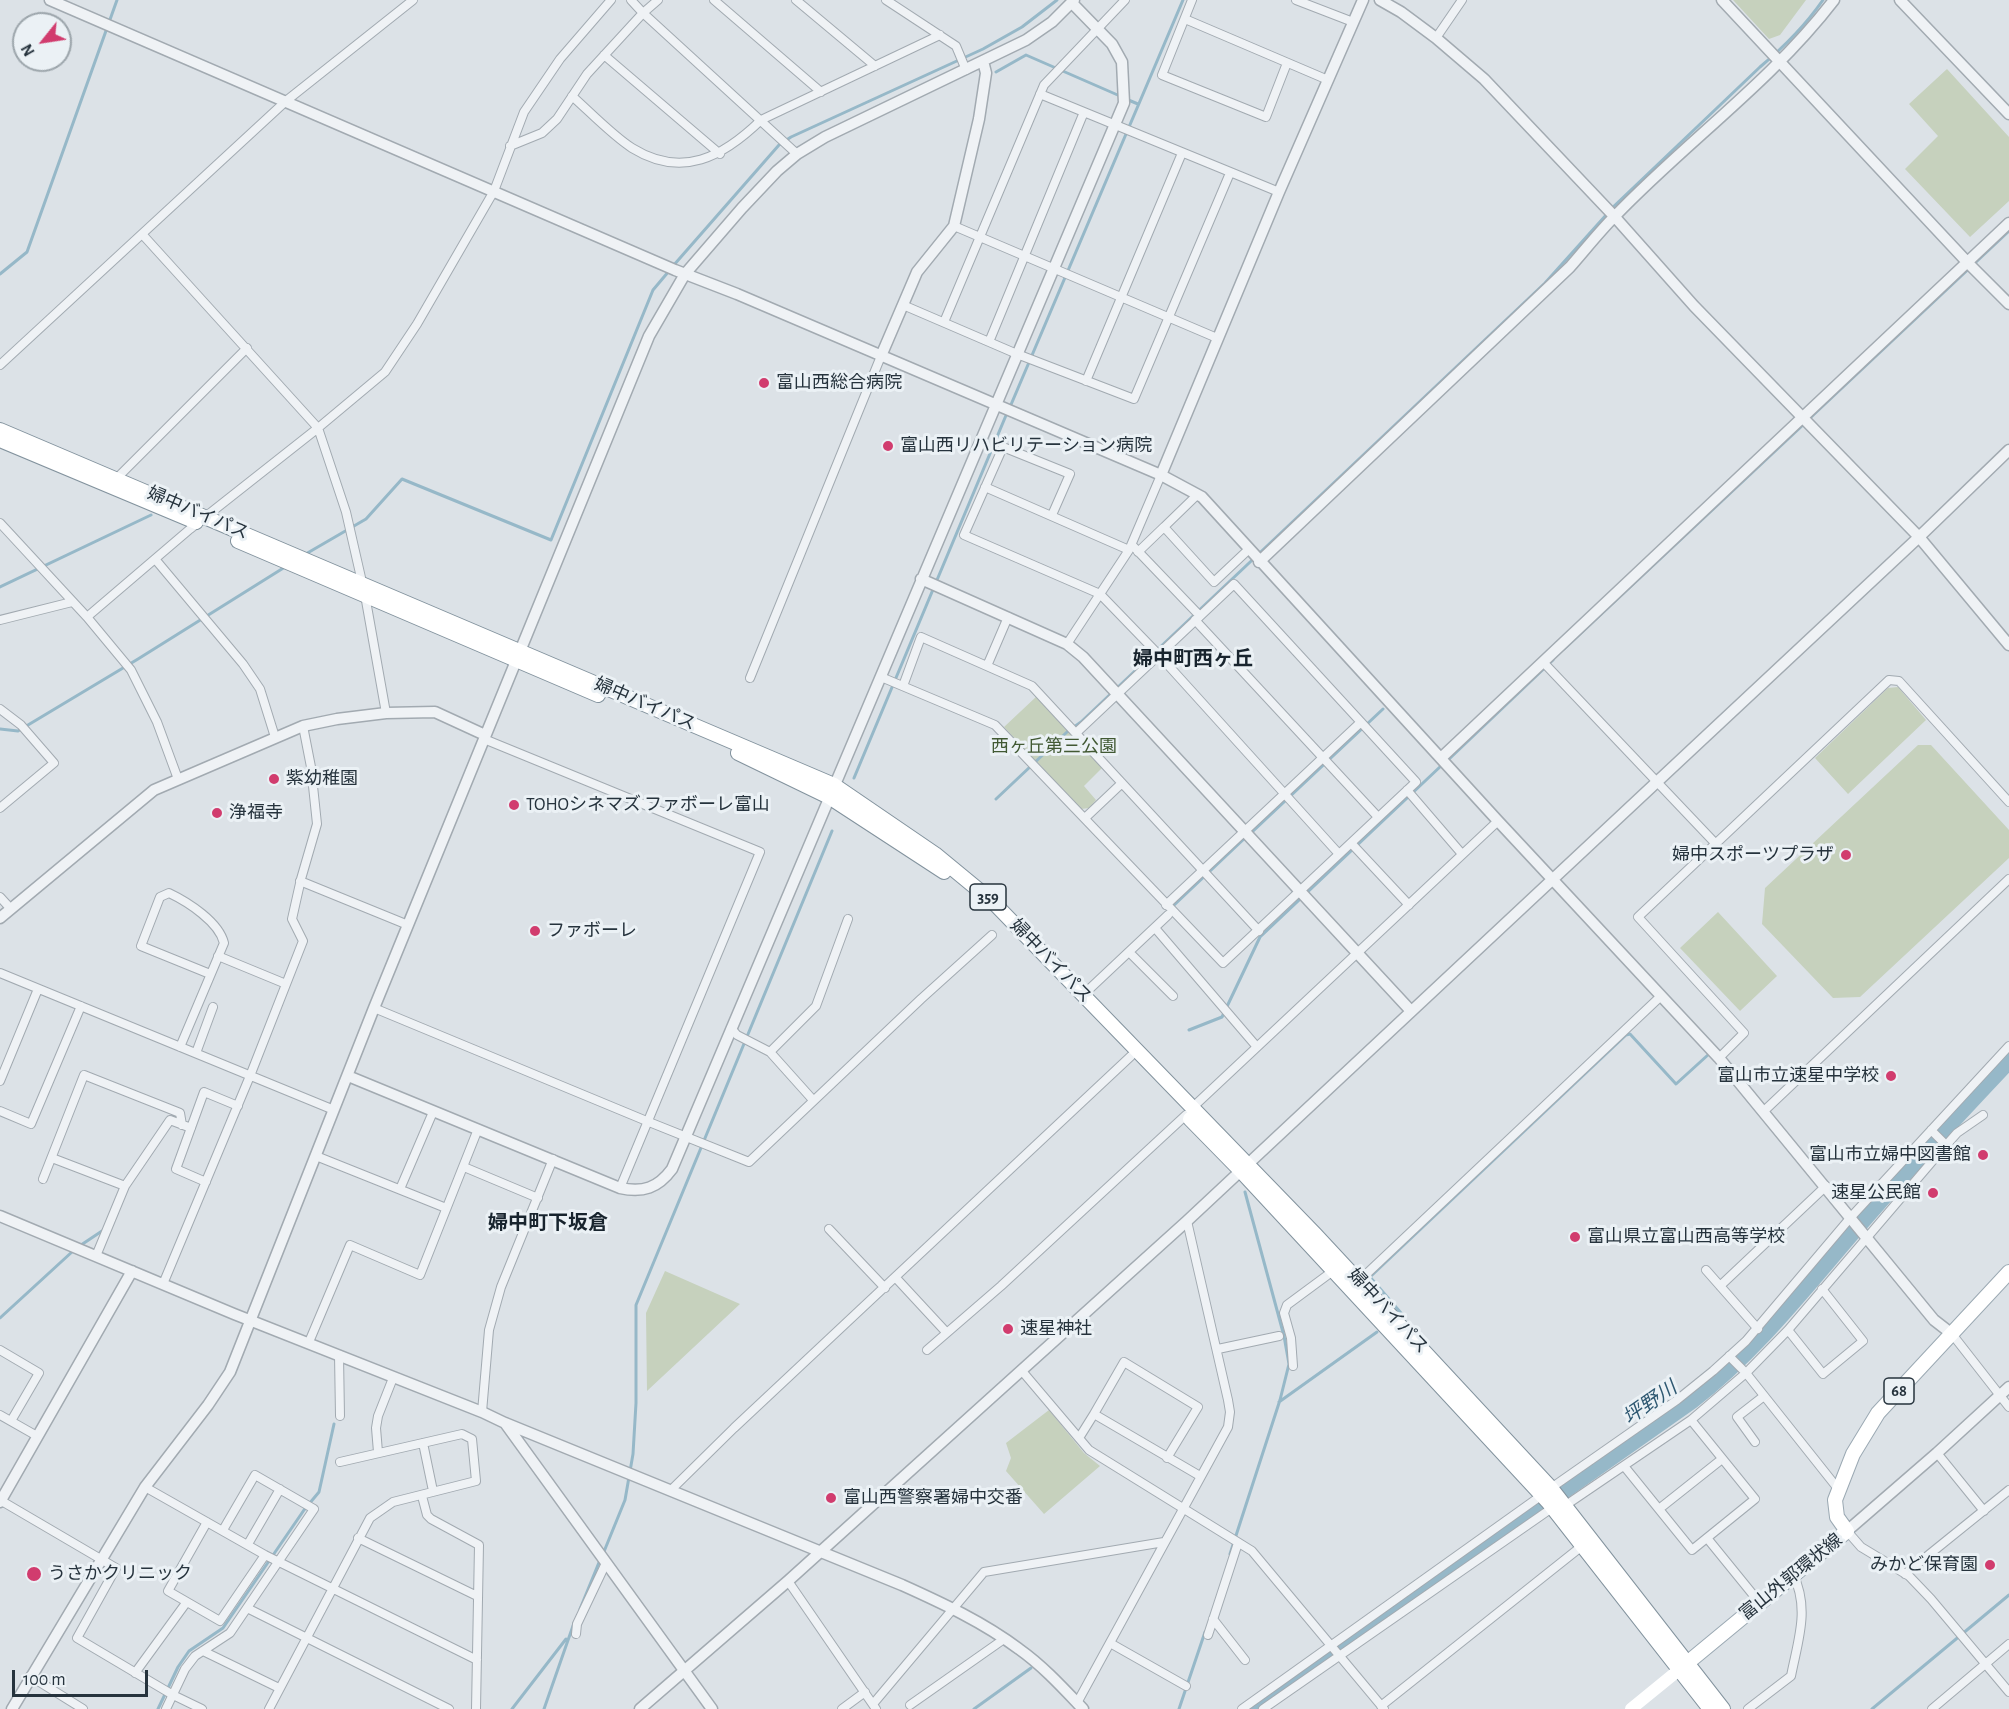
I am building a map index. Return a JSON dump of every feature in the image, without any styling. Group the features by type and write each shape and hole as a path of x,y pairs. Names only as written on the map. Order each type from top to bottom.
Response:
{"main road":[{"name":"婦中バイパス","path":"0,430 117,478 202,520"},
{"name":"婦中バイパス","path":"0,440 202,520 831,791 926,848 977,886 1083,995 1189,1112"},
{"name":"婦中バイパス","path":"831,791 951,876 988,907 1131,1056 1359,1280 1559,1506 1684,1666 1710,1709"},
{"name":"婦中バイパス","path":"1244,1167 1333,1271 1547,1492"},
{"name":"富山外郭環状線","path":"1684,1666 1847,1531 1838,1517 1835,1500 1853,1454 1878,1413 2009,1272"},
{"name":"婦中バイパス","path":"1559,1506 1582,1546 1723,1709"},
{"path":"1630,1709 1684,1666"}],"street":[{"path":"50,0 685,274 737,294 1161,475 1202,497 1497,821 1719,1058 1934,1320 1952,1334 2009,1407"},
{"path":"0,365 286,101 413,0"},
{"path":"87,616 385,372 417,324 494,191 524,112 537,90 560,59 611,0"},
{"path":"631,0 797,154"},
{"path":"510,146 542,134 557,119 586,75 643,13 658,0"},
{"path":"714,0 821,92"},
{"path":"796,0 875,66"},
{"path":"886,0 956,46 966,70"},
{"path":"944,322 1044,86 1125,0"},
{"path":"1192,0 1162,75 1266,117 1287,63"},
{"path":"1067,644 1133,549 1217,338 1363,0"},
{"path":"1380,0 1401,12 1436,38 1484,79 1614,216 1694,306 1919,537 2007,640"},
{"path":"1436,38 1462,0"},
{"path":"1722,0 2009,304"},
{"path":"1259,562 1570,267 1614,216 1780,62 1834,0"},
{"path":"1900,0 2009,114"},
{"path":"12,1709 145,1486 230,1372 374,1008 649,336 685,274 770,178 797,154 825,137 1026,40 1052,22 1072,1 1113,44 1122,62 1124,103 672,1169 665,1178 646,1188 634,1191 620,1188 348,1076"},
{"path":"1301,1 1353,22"},
{"path":"1185,19 1328,80"},
{"path":"572,96 631,147 657,160 687,163 720,154 742,139 761,120 940,35"},
{"path":"604,55 720,154"},
{"path":"750,678 917,272 954,226 979,119 986,73 983,61"},
{"path":"1040,94 1279,192"},
{"path":"989,342 1084,112"},
{"path":"1086,381 1182,153"},
{"path":"903,305 1017,354 1134,399 1230,173"},
{"path":"1441,758 2009,223"},
{"path":"954,226 1217,338"},
{"path":"142,234 318,428 346,512 386,713"},
{"path":"117,478 247,348"},
{"path":"1052,515 1070,474 1003,447 964,535 1100,594 1158,654 1339,854"},
{"path":"640,1709 788,1581 939,1442 1022,1371 1187,1221 1919,537 2009,450"},
{"path":"986,487 1133,549 1378,818"},
{"path":"1133,549 1164,527 1197,495"},
{"path":"0,523 87,616 131,670 157,722 178,779"},
{"path":"1164,527 1214,582 1248,550"},
{"path":"155,559 243,664 260,689 275,737"},
{"path":"921,579 1067,644 1083,657 1411,1011"},
{"path":"881,677 995,725 1223,963 1416,782 1234,584 1076,732"},
{"path":"0,620 72,602"},
{"path":"987,666 1008,618"},
{"path":"903,686 921,637 1032,686 1259,931"},
{"path":"1544,663 1715,843"},
{"path":"1719,1058 1744,1033 1638,917 1889,680 1899,681 2009,802"},
{"path":"0,710 21,725 54,763 0,808"},
{"path":"0,918 154,790 303,726 386,713 435,712 485,737 760,852 620,1188"},
{"path":"1166,905 1361,722"},
{"path":"164,1284 303,941 292,919 300,881 317,824 303,726"},
{"path":"1084,818 1122,783"},
{"path":"1407,790 1462,854"},
{"path":"927,1350 1001,1286 1189,1112 1497,821"},
{"path":"1352,843 1409,904"},
{"path":"1764,1111 2009,879"},
{"path":"300,881 408,925"},
{"path":"180,1047 224,943 221,933 188,902 169,893 160,897 141,946 210,974"},
{"path":"0,897 10,909"},
{"path":"1083,995 1168,915"},
{"path":"770,1052 816,1006 848,919"},
{"path":"1155,928 1257,1047"},
{"path":"374,1008 750,1162 813,1100 992,934"},
{"path":"1129,952 1173,996"},
{"path":"218,956 286,984"},
{"path":"0,973 334,1110"},
{"path":"0,1081 38,989"},
{"path":"1359,1280 1661,996"},
{"path":"0,1111 31,1124 81,1006"},
{"path":"196,1053 213,1007"},
{"path":"731,1028 737,1035 770,1052 813,1100"},
{"path":"1242,1709 1677,1400 1729,1356 1758,1329 1851,1217 2009,1046"},
{"path":"670,1491 734,1428 1131,1056"},
{"path":"43,1179 84,1075 180,1113 187,1126"},
{"path":"206,1182 176,1169 187,1126 204,1092 238,1106"},
{"path":"400,1189 433,1112"},
{"path":"1263,1709 1559,1506 1624,1466 1691,1420 1746,1373 1788,1330 1946,1144 1957,1133 1983,1115"},
{"path":"96,1256 124,1186 170,1120 187,1126"},
{"path":"309,1342 350,1245 420,1275 478,1129"},
{"path":"1931,1130 1946,1144"},
{"path":"316,1156 446,1208"},
{"path":"52,1158 124,1186"},
{"path":"482,1412 489,1330 501,1287 553,1159"},
{"path":"464,1167 538,1198"},
{"path":"1720,1286 1826,1186"},
{"path":"0,1216 250,1320 482,1412 952,1607 1004,1639 1045,1670 1080,1706 1110,1643 1228,1427 1230,1412 1218,1349 1187,1221"},
{"path":"829,1229 885,1288"},
{"path":"1706,1270 1758,1329"},
{"path":"132,1271 0,1501 116,1568 77,1638 173,1695 202,1709"},
{"path":"1293,1366 1291,1338 1284,1312 1287,1305 1333,1271"},
{"path":"896,1278 946,1332"},
{"path":"1788,1330 1823,1374 1863,1341 1822,1289"},
{"path":"1218,1349 1280,1336"},
{"path":"0,1350 39,1373 11,1422"},
{"path":"339,1355 340,1416"},
{"path":"1729,1356 1746,1373 1839,1490"},
{"path":"1079,1438 1125,1362 1198,1407 1167,1458"},
{"path":"1022,1371 1089,1450 1252,1551 1383,1707 1582,1546"},
{"path":"378,1452 376,1428 378,1416 393,1378"},
{"path":"2009,1387 1847,1531 1861,1547 1905,1574 1931,1599 2009,1692"},
{"path":"1755,1442 1737,1417 1764,1396"},
{"path":"1094,1414 1200,1476"},
{"path":"0,1415 37,1436"},
{"path":"1624,1466 1692,1550 1755,1499 1691,1420"},
{"path":"505,1423 712,1709"},
{"path":"269,1709 370,1518 393,1502 476,1481 472,1439 462,1434 340,1462"},
{"path":"423,1443 433,1491"},
{"path":"1937,1453 1984,1510"},
{"path":"1659,1509 1722,1459"},
{"path":"166,1709 185,1669 195,1656 230,1633 314,1509 255,1475 224,1530"},
{"path":"145,1486 266,1555 477,1660"},
{"path":"248,1544 280,1489"},
{"path":"1905,1574 2009,1490"},
{"path":"422,1496 427,1515 431,1519 479,1545 476,1709"},
{"path":"207,1522 168,1591 186,1603 220,1621 266,1555"},
{"path":"358,1538 477,1596"},
{"path":"1707,1538 1759,1602"},
{"path":"788,1581 875,1707 952,1607 984,1572 1164,1542"},
{"path":"1208,1635 1238,1543"},
{"path":"576,1634 578,1624 605,1562"},
{"path":"1748,1709 1791,1676 1803,1610 1801,1589 1793,1574"},
{"path":"135,1672 186,1603"},
{"path":"247,1608 449,1709"},
{"path":"1213,1619 1245,1660"},
{"path":"910,1705 1004,1639"},
{"path":"1110,1643 1186,1686"},
{"path":"1932,1709 2009,1644"},
{"path":"203,1651 279,1689"},
{"path":"30,1676 83,1709"},
{"path":"842,1709 865,1692"},
{"path":"62,1709 67,1699"}],"green space":[{"path":"1733,0 1806,0 1780,35 1769,39"},
{"path":"1947,69 2009,137 2009,201 1970,237 1905,169 1938,136 1909,104"},
{"path":"1898,687 1926,720 1848,794 1815,758 1888,688"},
{"name":"西ヶ丘第三公園","path":"1037,696 1103,767 1084,786 1096,800 1089,808 1081,809 1004,727"},
{"path":"1918,745 1931,745 2009,830 2009,858 1860,997 1833,998 1762,924 1765,888"},
{"path":"1718,912 1777,976 1740,1011 1680,948"},
{"path":"665,1271 740,1304 647,1391 646,1313"},
{"path":"1049,1410 1084,1453 1100,1466 1044,1514 1006,1471 1011,1458 1006,1443"}],"waterway":[{"path":"0,274 27,252 117,0"},
{"path":"673,266 779,145 791,137 983,49 1022,27 1057,0"},
{"path":"1010,407 1183,0"},
{"path":"1611,209 1786,44 1823,0"},
{"path":"996,72 1026,55 1120,96"},
{"path":"1126,99 1138,104"},
{"path":"996,799 1067,732 1081,722 1545,283 1607,214"},
{"path":"1809,419 2009,231"},
{"path":"304,555 366,519 402,479 551,540 653,290 669,271"},
{"path":"854,778 1007,413"},
{"path":"1564,649 1804,424"},
{"path":"0,587 151,515"},
{"path":"0,729 18,731 285,567"},
{"path":"1447,761 1553,660"},
{"path":"1251,833 1383,709"},
{"path":"1189,1030 1222,1017 1260,937 1442,765"},
{"path":"603,1554 625,1500 633,1454 636,1403 636,1305 832,831"},
{"path":"1172,907 1246,837"},
{"path":"1401,1313 1370,1277 1626,1035 1630,1034 1676,1084 1709,1054"},
{"name":"坪野川","path":"1254,1709 1692,1401 1715,1382 1758,1341 1893,1187 2009,1061"},
{"path":"1230,1554 1280,1400 1289,1364 1284,1336 1245,1192"},
{"path":"81,1245 102,1231"},
{"path":"0,1318 73,1251"},
{"path":"1279,1402 1377,1332"},
{"path":"158,1709 178,1667 189,1651 223,1628 304,1510 319,1492 334,1424"},
{"path":"580,1609 600,1560"},
{"path":"1872,1709 2009,1595"},
{"path":"544,1709 574,1623"},
{"path":"1179,1709 1205,1632"},
{"path":"512,1709 566,1639"},
{"path":"974,1709 1031,1668"}],"place":[{"name":"富山西総合病院","path":"764,383"},
{"name":"富山西リハビリテーション病院","path":"888,446"},
{"name":"紫幼稚園","path":"274,779"},
{"name":"TOHOシネマズ ファボーレ富山","path":"514,805"},
{"name":"浄福寺","path":"217,813"},
{"name":"婦中スポーツプラザ","path":"1846,855"},
{"name":"ファボーレ","path":"535,931"},
{"name":"富山市立速星中学校","path":"1891,1076"},
{"name":"富山市立婦中図書館","path":"1983,1155"},
{"name":"速星公民館","path":"1933,1193"},
{"name":"富山県立富山西高等学校","path":"1575,1237"},
{"name":"速星神社","path":"1008,1329"},
{"name":"富山西警察署婦中交番","path":"831,1498"},
{"name":"みかど保育園","path":"1990,1565"},
{"name":"うさかクリニック","path":"34,1574"}],"district":[{"name":"婦中町西ヶ丘","path":"1193,659"},
{"name":"婦中町下坂倉","path":"548,1223"}]}
